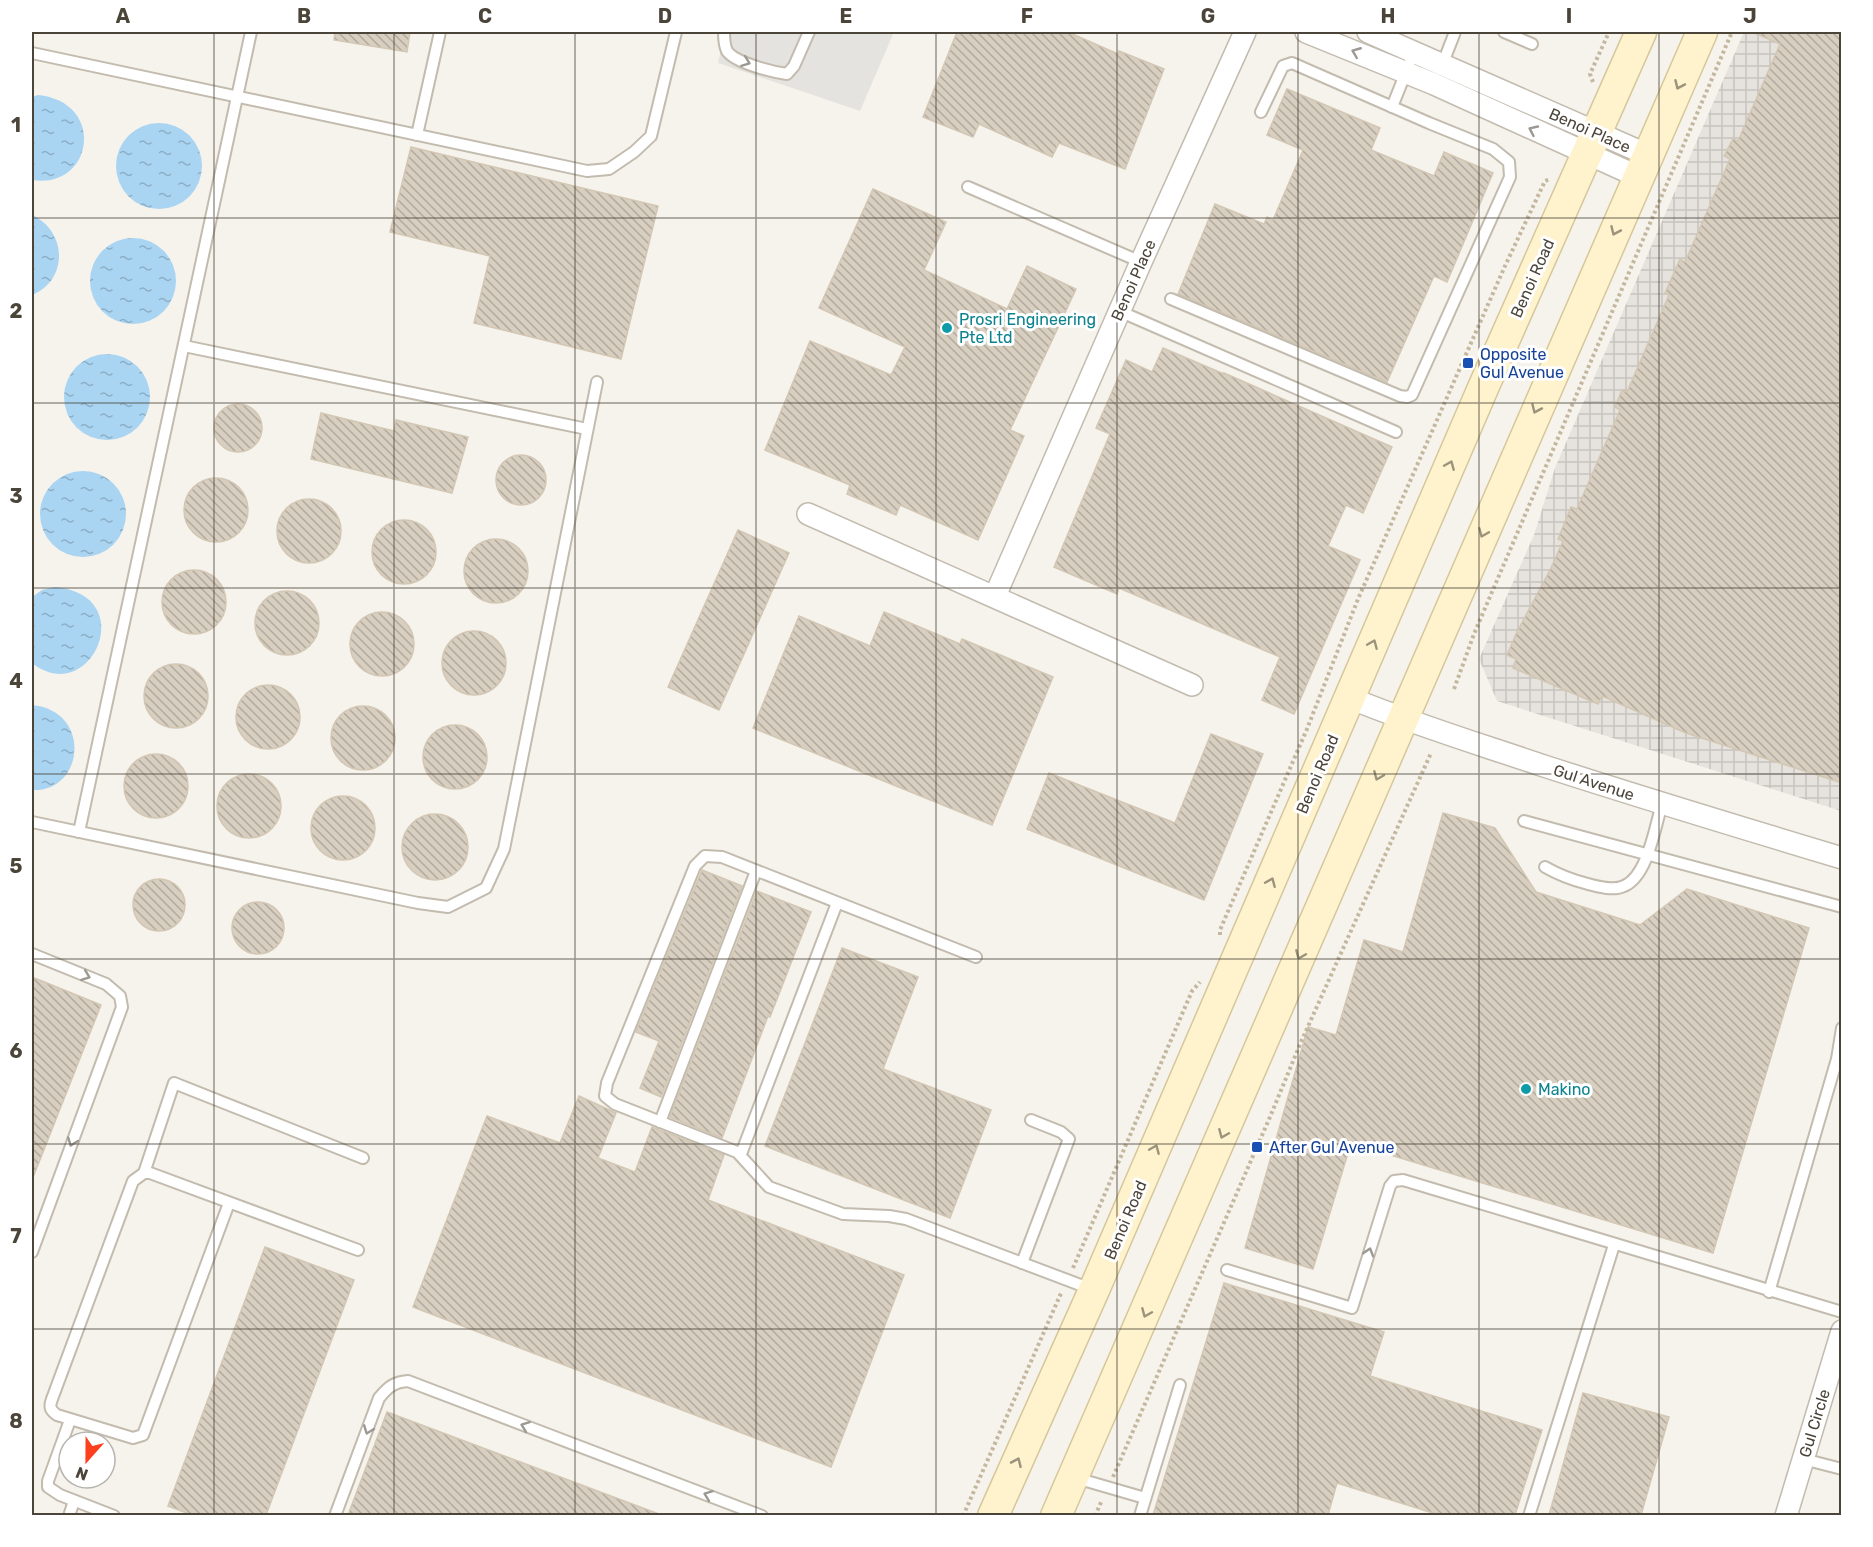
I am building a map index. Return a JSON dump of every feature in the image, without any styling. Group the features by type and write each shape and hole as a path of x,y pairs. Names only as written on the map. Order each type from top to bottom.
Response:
{"main road":[{"name":"Benoi Road","path":"993,1515 1081,1285 1350,698 1483,388 1641,32"},
{"path":"1056,1515 1702,32"}],"street":[{"name":"Benoi Place","path":"995,596 1119,311 1245,32"},
{"name":"Benoi Place","path":"1306,32 1434,84 1591,143 1643,166"},
{"name":"Benoi Place","path":"1368,32 1442,64 1591,143"},
{"path":"808,514 1192,685"},
{"name":"Gul Avenue","path":"1350,698 1402,719 1662,804 1842,858"},
{"name":"Gul Circle","path":"1786,1515 1842,1331"}],"lane":[{"path":"79,832 251,32"},
{"path":"417,135 440,32"},
{"path":"32,53 586,171 609,168 634,152 651,136 676,32"},
{"path":"724,32 724,42 728,51 736,58 773,72 787,74 794,66 809,32"},
{"path":"1434,84 1455,32"},
{"path":"1504,32 1532,44"},
{"path":"1392,107 1414,52"},
{"path":"1171,299 1400,396 1412,395 1510,177 1509,162 1493,149 1292,63 1283,66 1261,112"},
{"path":"968,188 1141,262"},
{"path":"1119,311 1395,432"},
{"path":"184,346 587,429"},
{"path":"32,822 448,907 486,888 504,849 597,382"},
{"path":"1545,867 1561,876 1602,888 1628,885 1640,871 1647,855 1662,804"},
{"path":"1524,821 1842,907"},
{"path":"976,957 756,871 712,855 705,856 695,866 607,1083 605,1096 610,1101 741,1154 769,1187 843,1214 906,1219 1081,1285"},
{"path":"660,1122 756,871"},
{"path":"741,1154 837,903"},
{"path":"32,954 106,984 120,996 122,1007 32,1252"},
{"path":"1769,1292 1837,1059 1842,1028"},
{"path":"229,1203 143,1435 133,1438 70,1420 52,1411 50,1405 133,1181 144,1173 174,1083 363,1158"},
{"path":"1022,1263 1069,1139 1061,1132 1031,1120"},
{"path":"144,1173 150,1173 358,1251"},
{"path":"1227,1270 1352,1308 1388,1192 1394,1181 1403,1180 1769,1292 1842,1312"},
{"path":"1529,1515 1614,1245"},
{"path":"335,1515 380,1398 387,1388 397,1382 408,1381 762,1515"},
{"path":"1140,1515 1180,1385"},
{"path":"70,1420 48,1480 48,1487 53,1492 74,1501 114,1515"},
{"path":"1803,1459 1842,1469"},
{"path":"1073,1477 1145,1498"},
{"path":"69,1515 74,1501"}],"path":[{"path":"1597,91 1590,74 1609,32"},
{"path":"1454,689 1479,624 1732,32"},
{"path":"1220,939 1220,930 1307,729 1339,644 1434,427 1545,181 1556,175"},
{"path":"1095,1515 1270,1118 1301,1042 1431,753"},
{"path":"963,1515 1081,1285 1192,991 1203,977"}],"shaded area":[{"path":"725,32 894,32 860,111 718,63"},
{"path":"1744,32 1841,32 1841,811 1497,701 1479,659 1534,535 1555,468"}],"water":[{"path":"38,95 60,101 75,113 83,128 84,144 79,159 68,172 53,180 32,180 32,97"},
{"path":"159,123 183,130 195,142 202,166 195,190 183,202 159,209 135,202 123,190 116,166 123,142 135,130"},
{"path":"32,215 44,222 52,232 59,255 53,278 44,288 32,295"},
{"path":"133,238 157,245 169,257 176,281 169,305 157,317 133,324 109,317 97,305 90,281 97,257 109,245"},
{"path":"107,354 131,361 143,373 150,397 143,421 131,433 107,440 83,433 71,421 64,397 71,373 83,361"},
{"path":"83,471 107,478 119,490 126,514 119,538 107,550 83,557 59,550 47,538 40,514 47,490 59,478"},
{"path":"55,587 81,594 96,609 101,627 98,645 88,661 72,672 53,673 32,663 32,597 42,590"},
{"path":"32,705 52,710 65,721 73,735 74,751 71,766 63,779 49,787 32,790"}],"building":[{"path":"335,32 410,32 407,52 334,40"},
{"path":"957,32 1068,32 1118,54 1119,51 1164,69 1125,169 1059,143 1052,157 979,124 973,137 923,117"},
{"path":"1752,32 1842,32 1842,783 1686,733 1602,696 1598,704 1513,668 1516,659 1507,655 1563,541 1558,539 1571,507 1577,509 1620,410 1615,407 1622,390 1627,392 1669,295 1665,293 1680,259 1685,262 1730,159 1724,156 1733,139 1738,141 1780,44"},
{"path":"1287,89 1380,128 1371,150 1434,176 1444,152 1493,173 1447,282 1434,276 1387,382 1178,294 1215,204 1264,224 1267,217 1273,220 1303,150 1267,135"},
{"path":"411,147 658,206 621,359 474,323 490,256 390,232"},
{"path":"873,189 946,222 924,270 1007,309 1027,266 1076,289 1010,430 1024,436 978,540 900,505 896,515 847,494 850,485 765,450 810,341 891,375 905,347 819,308"},
{"path":"1163,348 1392,447 1363,513 1346,505 1328,546 1360,560 1294,714 1262,700 1280,657 1119,588 1117,594 1054,567 1110,434 1096,428 1126,360 1152,372"},
{"path":"238,404 255,411 262,428 255,445 238,452 221,445 214,428 221,411"},
{"path":"321,413 394,431 396,420 468,437 452,493 311,459"},
{"path":"516,455 526,455 539,462 546,475 546,485 539,498 526,505 516,505 507,501 500,494 496,485 496,475 500,466 507,459"},
{"path":"210,478 222,478 239,487 246,498 248,510 246,522 239,533 222,542 210,542 198,537 189,528 184,516 184,504 189,492 198,483"},
{"path":"303,499 315,499 332,508 339,519 341,531 339,543 332,554 315,563 303,563 291,558 282,549 277,537 277,525 282,513 291,504"},
{"path":"398,520 410,520 427,529 434,540 436,552 434,564 427,575 410,584 398,584 386,579 377,570 372,558 372,546 377,534 386,525"},
{"path":"738,530 789,553 719,710 668,687"},
{"path":"490,539 502,539 519,548 526,559 528,571 526,583 519,594 502,603 490,603 478,598 469,589 464,577 464,565 469,553 478,544"},
{"path":"188,570 200,570 217,579 224,590 226,602 224,614 217,625 200,634 188,634 176,629 167,620 162,608 162,596 167,584 176,575"},
{"path":"281,591 293,591 310,600 317,611 319,623 317,635 310,646 293,655 281,655 269,650 260,641 255,629 255,617 260,605 269,596"},
{"path":"376,612 388,612 405,621 412,632 414,644 412,656 405,667 388,676 376,676 364,671 355,662 350,650 350,638 355,626 364,617"},
{"path":"884,612 960,644 962,639 1053,677 992,825 753,728 799,616 870,646"},
{"path":"468,631 480,631 497,640 504,651 506,663 504,675 497,686 480,695 468,695 456,690 447,681 442,669 442,657 447,645 456,636"},
{"path":"170,664 182,664 199,673 206,684 208,696 206,708 199,719 182,728 170,728 158,723 149,714 144,702 144,690 149,678 158,669"},
{"path":"262,685 274,685 291,694 298,705 300,717 298,729 291,740 274,749 262,749 250,744 241,735 236,723 236,711 241,699 250,690"},
{"path":"357,706 369,706 386,715 393,726 395,738 393,750 386,761 369,770 357,770 345,765 336,756 331,744 331,732 336,720 345,711"},
{"path":"449,725 461,725 478,734 485,745 487,757 485,769 478,780 461,789 449,789 437,784 428,775 423,763 423,751 428,739 437,730"},
{"path":"1211,734 1263,754 1204,900 1027,829 1049,773 1175,823"},
{"path":"150,754 162,754 179,763 186,774 188,786 186,798 179,809 162,818 150,818 138,813 129,804 124,792 124,780 129,768 138,759"},
{"path":"243,774 255,774 272,783 279,794 281,806 279,818 272,829 255,838 243,838 231,833 222,824 217,812 217,800 222,788 231,779"},
{"path":"337,796 349,796 366,805 373,816 375,828 373,840 366,851 349,860 337,860 325,855 316,846 311,834 311,822 316,810 325,801"},
{"name":"Makino","path":"1443,813 1495,828 1536,892 1640,925 1687,889 1809,928 1713,1253 1351,1143 1313,1269 1245,1248 1308,1027 1336,1035 1364,940 1403,952"},
{"path":"435,814 447,817 458,824 465,835 468,847 465,859 458,870 447,877 435,880 423,877 412,870 405,859 402,847 405,835 412,824 423,817"},
{"path":"702,870 742,886 661,1097 640,1088 659,1041 636,1032"},
{"path":"154,879 164,879 173,883 181,891 185,905 181,919 173,927 164,931 154,931 145,927 137,919 133,910 133,900 137,891 145,883"},
{"path":"757,891 811,912 770,1017 768,1016 722,1138 670,1117"},
{"path":"253,902 263,902 272,906 280,914 284,928 280,942 272,950 263,954 253,954 244,950 236,942 232,933 232,923 236,914 244,906"},
{"path":"842,948 918,977 883,1069 991,1110 950,1218 765,1146"},
{"path":"32,977 101,1005 32,1180"},
{"path":"579,1096 616,1113 598,1158 635,1172 652,1127 724,1155 708,1200 904,1275 831,1467 413,1307 487,1116 560,1143"},
{"path":"265,1247 354,1280 266,1515 192,1515 168,1506"},
{"path":"1224,1283 1384,1332 1370,1376 1542,1430 1515,1515 1439,1515 1337,1483 1328,1515 1153,1515"},
{"path":"1583,1393 1669,1417 1641,1515 1549,1515"},
{"path":"387,1412 659,1514 348,1515"}],"place":[{"name":"Prosri Engineering Pte Ltd","path":"947,328"},
{"name":"Opposite Gul Avenue","path":"1468,363"},
{"name":"Makino","path":"1526,1089"},
{"name":"After Gul Avenue","path":"1257,1147"}]}
